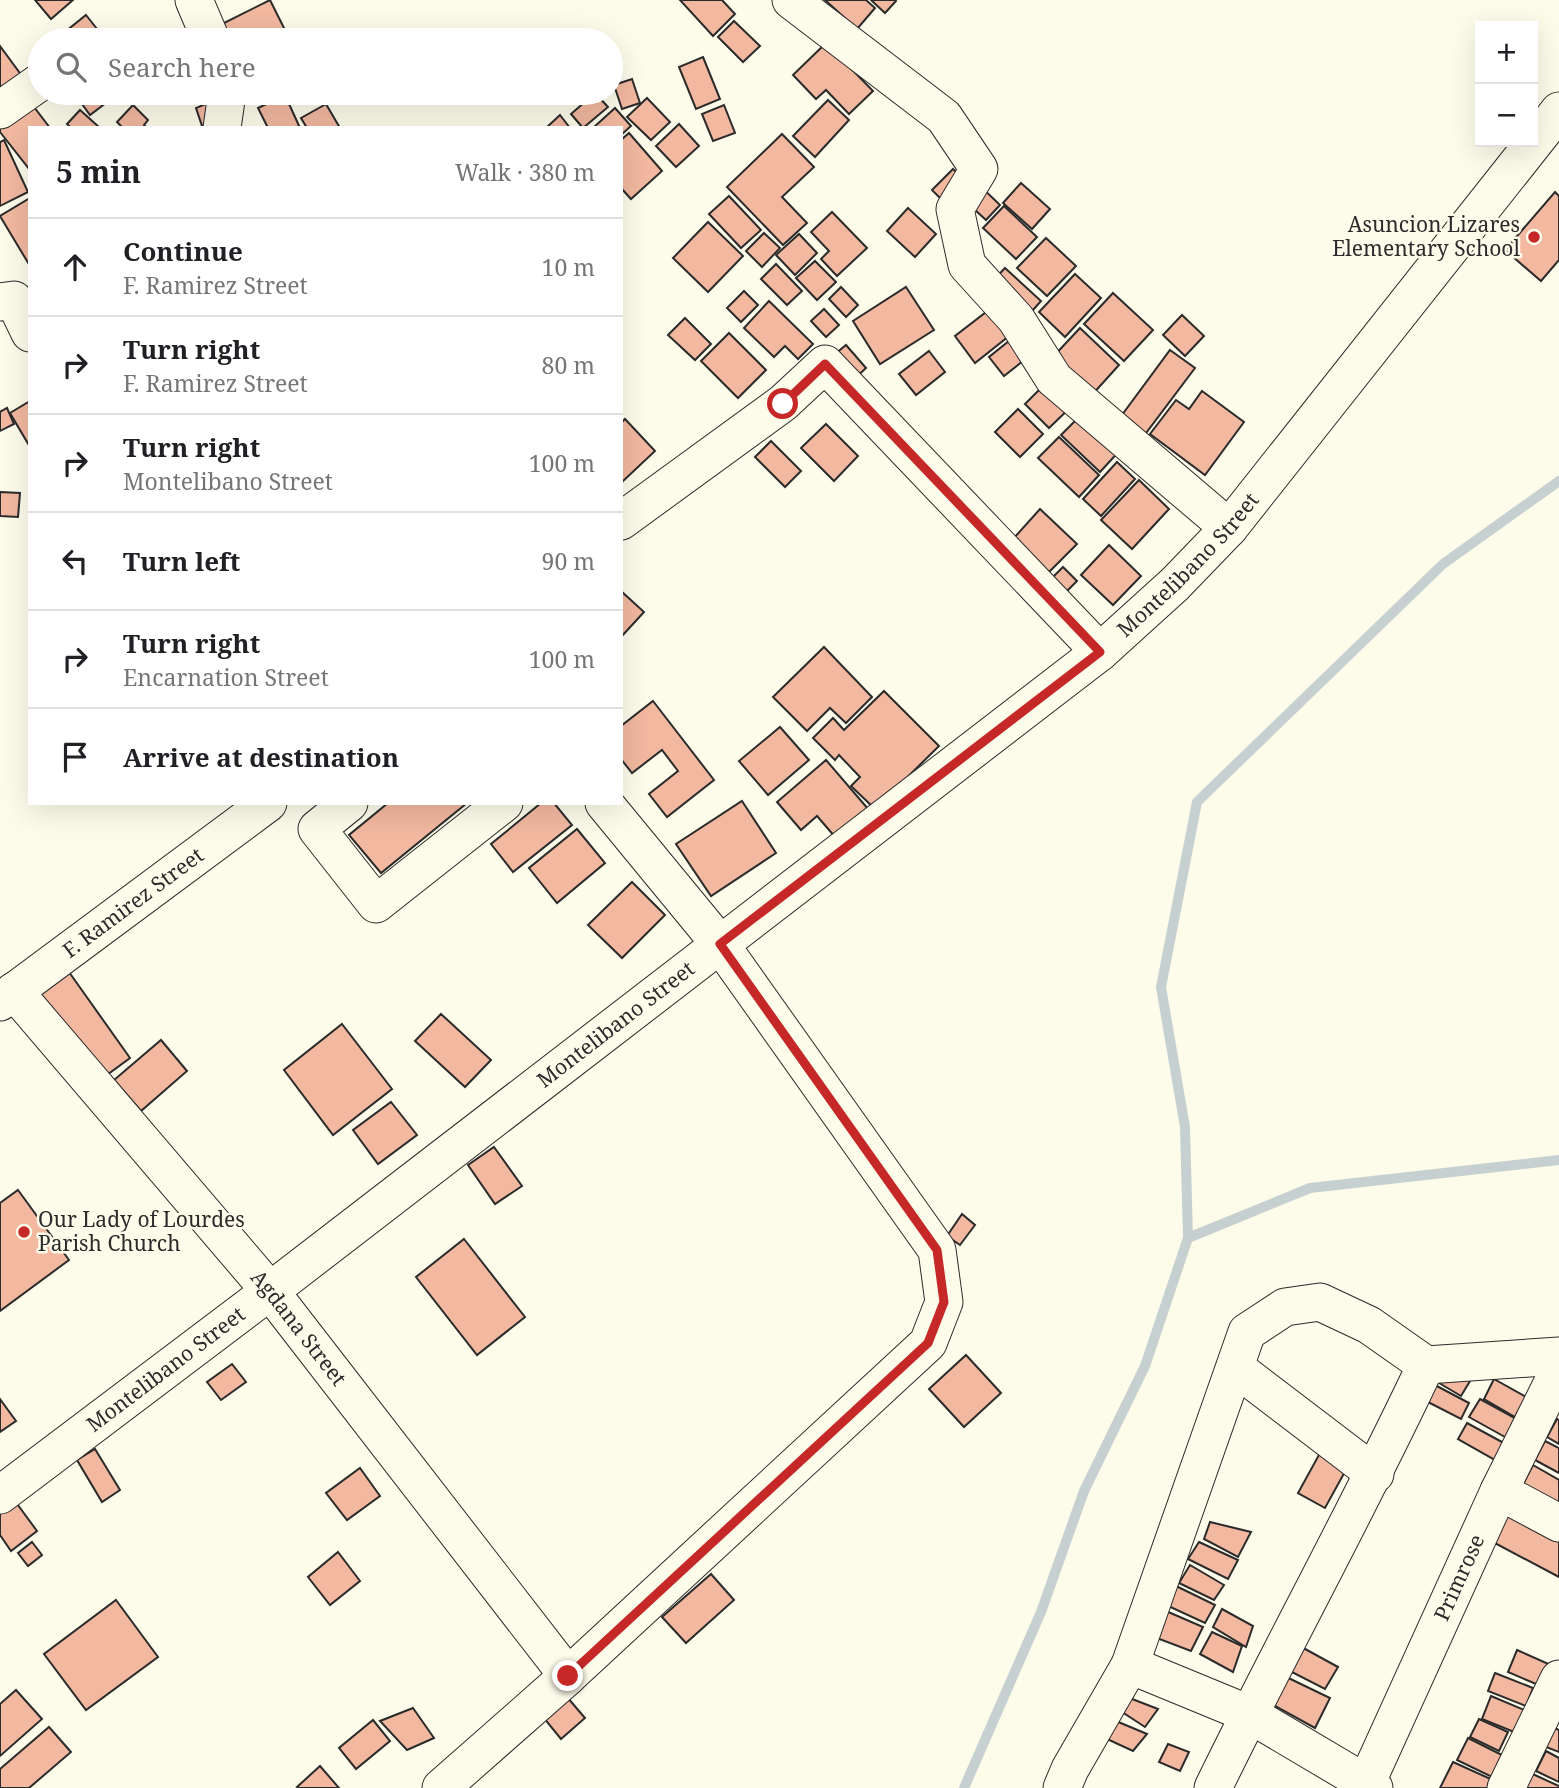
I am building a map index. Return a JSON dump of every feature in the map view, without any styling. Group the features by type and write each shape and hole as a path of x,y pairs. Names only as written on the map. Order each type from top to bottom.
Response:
{"street":[{"path":"194,0 206,28"},
{"path":"791,0 944,117 979,169 955,209 967,265 1016,319 1054,379 1229,528"},
{"path":"0,110 28,90"},
{"path":"222,126 225,105"},
{"name":"Montelibano Street","path":"0,1495 270,1291 1100,652 1175,583 1229,528 1559,111"},
{"path":"15,297 28,328"},
{"path":"623,520 783,404 825,364 1100,652"},
{"name":"F. Ramirez Street","path":"7,996 265,805"},
{"path":"347,805 317,829 376,904 501,805"},
{"path":"441,1788 568,1676 928,1343 944,1302 937,1250 720,944 606,805"},
{"name":"Agdana Street","path":"7,996 270,1291 568,1676"},
{"path":"1062,1788 1070,1769 1130,1665 1247,1332 1285,1307 1320,1301 1369,1325 1426,1365 1559,1356"},
{"path":"1213,1788 1375,1474 1426,1365"},
{"path":"1236,1368 1375,1474"},
{"name":"Primrose","path":"1368,1786 1499,1491 1559,1370"},
{"path":"1499,1491 1559,1523"},
{"path":"1130,1665 1249,1714 1368,1786"},
{"path":"1506,1788 1559,1679"}],"building":[{"path":"35,0 73,0 51,19"},
{"path":"270,0 284,28 221,28 220,25"},
{"path":"680,0 722,0 735,14 713,36"},
{"path":"825,0 866,0 875,8 857,29"},
{"path":"871,0 895,0 896,1 885,13"},
{"path":"86,15 96,28 70,28"},
{"path":"734,21 760,46 743,62 718,37"},
{"path":"826,43 873,91 849,114 826,90 816,99 793,75"},
{"path":"0,46 25,80 0,98"},
{"path":"703,57 720,99 696,109 679,67"},
{"path":"632,79 640,103 622,109 621,105 623,105 623,82"},
{"path":"647,98 670,122 651,140 627,117"},
{"path":"828,100 849,120 815,157 793,136"},
{"path":"28,105 33,105 48,126 28,126 28,167 0,132 0,127"},
{"path":"83,105 103,105 90,115"},
{"path":"133,105 148,120 145,126 121,126 117,122"},
{"path":"211,105 216,120 202,126 196,108"},
{"path":"264,105 290,105 299,126 267,126 258,108"},
{"path":"327,105 339,126 306,126 301,118"},
{"path":"581,105 608,107 585,126 581,126 571,114"},
{"path":"724,105 735,133 713,141 702,114"},
{"path":"615,108 631,126 623,133 623,126 595,126"},
{"path":"80,110 98,126 69,126 67,124"},
{"path":"560,115 568,126 548,126"},
{"path":"679,124 699,146 676,167 656,146"},
{"path":"629,133 662,171 631,199 623,190 623,138"},
{"path":"782,134 814,167 782,197 807,223 783,245 727,187"},
{"path":"4,140 28,192 0,206 0,142"},
{"path":"953,169 968,183 947,205 932,190"},
{"path":"977,183 1000,205 986,220 962,198"},
{"path":"1021,183 1050,209 1032,229 1003,203"},
{"path":"1555,192 1559,196 1559,260 1541,281 1505,250"},
{"path":"729,196 761,230 741,248 709,214"},
{"path":"28,199 28,263 0,216"},
{"path":"1004,206 1037,237 1016,259 983,228"},
{"path":"908,208 936,234 915,257 887,231"},
{"path":"832,212 867,248 837,276 821,259 829,251 811,232"},
{"path":"708,222 743,256 708,292 673,258"},
{"path":"764,233 780,248 762,267 746,251"},
{"path":"799,234 817,253 795,275 776,255"},
{"path":"1046,238 1076,266 1047,296 1017,268"},
{"path":"815,261 836,282 817,300 796,278"},
{"path":"776,264 802,291 787,305 761,279"},
{"path":"1005,268 1041,301 1025,319 989,285"},
{"path":"1075,274 1101,298 1065,337 1039,312"},
{"path":"841,287 858,305 846,317 829,299"},
{"path":"906,287 934,330 880,364 853,321"},
{"path":"744,291 758,305 741,322 727,308"},
{"path":"1113,293 1153,330 1124,361 1084,324"},
{"path":"769,301 813,344 798,359 785,346 774,357 744,328"},
{"path":"994,306 1014,332 975,363 955,336"},
{"path":"824,309 839,325 826,337 811,321"},
{"path":"1182,315 1204,336 1185,356 1163,335"},
{"path":"685,318 711,344 695,360 668,335"},
{"path":"1080,328 1119,365 1091,396 1051,359"},
{"path":"729,333 766,370 738,398 701,361"},
{"path":"1009,341 1023,361 1004,376 989,357"},
{"path":"846,345 866,368 849,384 828,360"},
{"path":"1170,350 1195,368 1143,437 1119,419"},
{"path":"929,351 945,372 916,395 899,374"},
{"path":"1051,378 1075,403 1049,428 1025,404"},
{"path":"1202,391 1244,422 1205,475 1150,434 1176,400 1189,409"},
{"path":"28,402 28,444 10,413"},
{"path":"7,408 14,424 0,431 0,412"},
{"path":"1018,409 1043,434 1020,457 995,432"},
{"path":"1085,411 1123,447 1100,472 1061,435"},
{"path":"625,419 655,451 623,481"},
{"path":"826,424 858,456 834,481 801,448"},
{"path":"1059,437 1099,475 1079,497 1038,458"},
{"path":"771,441 801,471 785,487 755,457"},
{"path":"1117,462 1135,479 1101,516 1083,499"},
{"path":"1139,480 1169,509 1132,549 1101,520"},
{"path":"0,492 20,493 18,517 0,516"},
{"path":"1040,509 1077,544 1048,573 1013,539"},
{"path":"1109,545 1141,576 1113,605 1081,575"},
{"path":"1063,567 1077,581 1058,600 1044,586"},
{"path":"623,593 644,612 623,635"},
{"path":"824,647 872,697 846,723 830,708 807,731 773,697"},
{"path":"884,691 939,746 875,809 851,786 860,777 839,755 835,760 813,738 833,718 844,730"},
{"path":"653,701 714,780 667,817 649,794 678,771 662,750 632,773 623,762 623,724"},
{"path":"780,727 809,760 768,795 739,761"},
{"path":"826,760 875,817 842,845 817,816 801,830 777,802"},
{"path":"742,801 776,853 711,896 676,844"},
{"path":"386,805 465,805 381,873 349,835"},
{"path":"539,805 556,805 572,825 513,872 491,844"},
{"path":"577,829 605,863 557,903 529,868"},
{"path":"632,882 665,915 622,958 588,925"},
{"path":"69,972 130,1058 100,1080 39,993"},
{"path":"441,1014 491,1060 465,1087 415,1041"},
{"path":"342,1024 392,1089 333,1135 284,1070"},
{"path":"161,1040 187,1071 141,1111 114,1080"},
{"path":"391,1102 417,1135 378,1164 353,1130"},
{"path":"494,1147 522,1186 495,1204 468,1165"},
{"name":"Our Lady of Lourdes Parish Church","path":"18,1190 69,1260 0,1311 0,1203"},
{"path":"962,1214 975,1225 960,1245 947,1236"},
{"path":"464,1239 525,1317 477,1355 416,1277"},
{"path":"966,1355 1001,1393 964,1427 929,1389"},
{"path":"232,1364 246,1382 221,1400 207,1382"},
{"path":"1443,1365 1470,1381 1461,1396 1434,1380"},
{"path":"1494,1379 1526,1397 1515,1417 1484,1399"},
{"path":"1433,1384 1469,1403 1461,1419 1424,1400"},
{"path":"0,1399 16,1421 0,1432"},
{"path":"1480,1399 1524,1423 1514,1442 1469,1417"},
{"path":"1557,1419 1559,1420 1559,1444 1547,1437"},
{"path":"1467,1423 1513,1448 1504,1465 1458,1439"},
{"path":"1545,1441 1559,1448 1559,1473 1535,1460"},
{"path":"95,1449 120,1490 102,1502 77,1460"},
{"path":"1320,1453 1347,1468 1325,1508 1298,1493"},
{"path":"1533,1465 1559,1480 1559,1511 1520,1490"},
{"path":"360,1468 380,1496 347,1520 326,1493"},
{"path":"12,1497 37,1531 11,1551 0,1535 0,1506"},
{"path":"1509,1507 1559,1533 1559,1577 1491,1541"},
{"path":"1210,1522 1251,1532 1238,1557 1204,1539"},
{"path":"32,1542 42,1555 28,1566 18,1553"},
{"path":"1199,1542 1238,1560 1228,1579 1188,1559"},
{"path":"338,1552 360,1581 330,1605 308,1577"},
{"path":"1190,1565 1224,1585 1214,1600 1179,1583"},
{"path":"711,1574 734,1600 686,1643 662,1617"},
{"path":"1174,1585 1215,1605 1205,1623 1166,1605"},
{"path":"116,1600 158,1657 86,1710 44,1654"},
{"path":"1222,1609 1253,1626 1246,1647 1213,1627"},
{"path":"1166,1611 1203,1627 1191,1651 1154,1637"},
{"path":"1212,1632 1242,1646 1233,1672 1200,1654"},
{"path":"1296,1644 1338,1667 1325,1689 1284,1668"},
{"path":"1517,1650 1553,1666 1543,1687 1508,1672"},
{"path":"1278,1673 1330,1698 1315,1728 1266,1701"},
{"path":"1495,1673 1533,1688 1526,1706 1488,1691"},
{"path":"16,1690 42,1719 0,1756 0,1704"},
{"path":"1491,1696 1529,1712 1519,1734 1482,1719"},
{"path":"567,1697 585,1718 561,1739 543,1717"},
{"path":"1127,1697 1158,1709 1145,1727 1119,1710"},
{"path":"413,1708 434,1738 407,1750 380,1721"},
{"path":"1479,1719 1508,1732 1499,1751 1470,1737"},
{"path":"373,1720 390,1741 356,1769 339,1748"},
{"path":"1116,1721 1147,1734 1133,1751 1107,1739"},
{"path":"49,1727 71,1752 29,1788 0,1788 0,1769"},
{"path":"1555,1728 1559,1730 1559,1752 1546,1747"},
{"path":"1468,1738 1502,1755 1492,1777 1457,1760"},
{"path":"1168,1744 1189,1752 1180,1771 1159,1762"},
{"path":"1546,1751 1559,1758 1559,1782 1536,1771"},
{"path":"1453,1762 1495,1781 1491,1788 1440,1788"},
{"path":"320,1766 339,1788 297,1787"},
{"path":"1526,1771 1559,1786 1559,1788 1519,1788"}],"waterway":[{"path":"964,1788 1041,1612 1084,1491 1145,1366 1188,1238 1185,1127 1161,987 1197,802 1443,564 1559,481"},
{"path":"1188,1238 1310,1188 1559,1160"}],"place":[{"name":"Asuncion Lizares Elementary School","path":"1534,237"},
{"name":"Our Lady of Lourdes Parish Church","path":"24,1232"}],"route":[{"path":"568,1676 928,1343 944,1302 937,1250 720,944 1100,652 825,364 783,404"}]}
